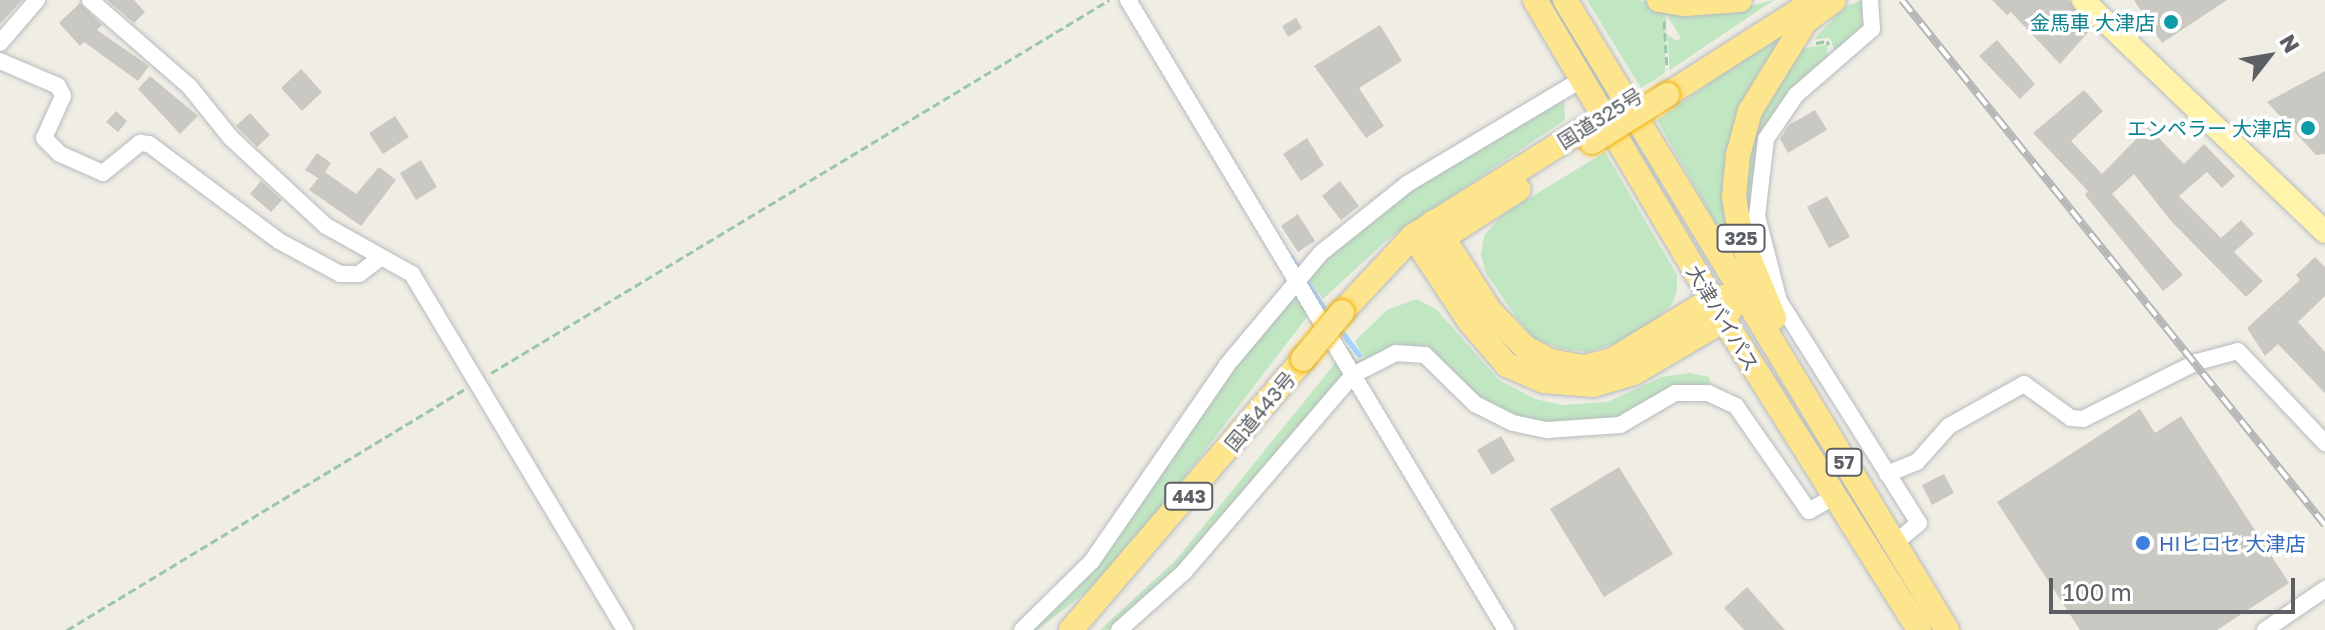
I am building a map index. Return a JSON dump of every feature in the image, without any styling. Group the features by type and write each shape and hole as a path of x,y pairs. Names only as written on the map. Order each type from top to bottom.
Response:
{"highway":[{"name":"大津バイパス","path":"1535,0 1718,310 1919,630"},
{"name":"大津バイパス","path":"1565,0 1947,630"},
{"path":"1662,10 1685,4 1740,0"},
{"name":"国道325号","path":"1438,230 1589,135 1788,0"},
{"name":"国道325号","path":"1664,82 1816,0"},
{"name":"325","path":"1834,0 1805,22 1750,111 1738,155 1734,197 1741,239 1760,291 1852,452 1856,481"},
{"path":"1438,230 1490,311 1526,348 1550,361 1585,367 1614,359 1718,310"},
{"name":"国道443号","path":"1071,630 1342,312 1387,267 1438,230"},
{"path":"1418,245 1507,365 1544,381 1612,381 1743,294"}],"main road":[{"path":"2083,0 2325,232"}],"street":[{"path":"0,43 37,0"},
{"path":"90,0 189,86 231,138 326,226 379,259 400,263 412,274 625,630"},
{"path":"1128,0 1506,630"},
{"path":"1870,0 1872,29 1796,95 1766,139 1757,216 1779,301 1919,523 1894,544"},
{"path":"0,61 58,86 63,96 44,138 60,154 103,173 140,143 149,144 279,241 340,274 359,274 379,259"},
{"path":"1022,630 1065,591 1116,530 1227,365 1296,279 1365,214 1396,191 1581,80"},
{"path":"1119,630 1184,572 1353,375 1383,357 1414,350 1475,404 1513,423 1561,431 1620,425 1675,393 1708,393 1736,406 1809,511 1833,497"},
{"path":"1887,474 1917,462 1949,426 2024,384 2071,418 2083,419 2197,362 2238,351 2325,443"},
{"path":"2265,630 2325,589"}],"path":[{"path":"67,630 1109,0"},
{"path":"1662,10 1664,82"}],"green space":[{"path":"1546,0 1555,0 1650,173"},
{"path":"1587,0 1639,0 1668,7 1750,6 1774,0 1670,70 1667,34 1676,41 1681,38 1666,14 1665,73 1641,88"},
{"path":"1862,0 1863,33 1836,54 1830,38 1814,39 1845,7"},
{"path":"1776,37 1785,41 1739,122 1750,284 1657,120"},
{"path":"1827,44 1828,58 1766,127 1752,181 1756,244 1742,217 1748,136 1797,50"},
{"path":"1564,97 1565,120 1388,239 1323,299 1307,277 1313,268 1410,190"},
{"path":"1605,152 1677,275 1677,291 1672,304 1652,322 1616,343 1588,352 1563,349 1535,339 1516,317 1486,273 1481,255 1484,236 1502,215"},
{"path":"1290,296 1298,296 1310,313 1138,538 1084,594 1037,630 1027,630 1082,578 1127,525 1251,340"},
{"path":"1416,299 1436,309 1499,380 1535,399 1562,405 1607,402 1662,377 1689,373 1709,377 1711,386 1619,419 1532,423 1480,400 1432,355 1354,365 1344,353 1348,347 1356,360 1364,358 1355,341 1387,310"},
{"path":"1337,361 1345,373 1342,382 1155,593 1109,630 1100,630 1176,560"}],"building":[{"path":"0,0 22,0 0,24"},
{"path":"107,0 134,0 145,12 134,23"},
{"path":"1992,0 2068,0 2092,28 2060,64 2011,12 2007,15"},
{"name":"金馬車 大津店","path":"2134,0 2227,0 2162,43"},
{"path":"80,3 102,25 97,30 149,66 138,81 84,42 80,46 59,23"},
{"path":"1296,18 1302,28 1288,37 1282,26"},
{"path":"1380,25 1402,61 1359,88 1384,126 1366,138 1314,66"},
{"path":"1997,40 2035,84 2020,99 1979,56"},
{"path":"301,69 322,92 302,111 281,88"},
{"name":"エンペラー 大津店","path":"2325,71 2325,154 2316,155 2267,102"},
{"path":"150,76 198,116 180,134 138,89"},
{"path":"2084,90 2103,111 2071,141 2102,174 2148,127 2184,164 2204,144 2235,176 2222,188 2207,172 2179,196 2221,238 2241,220 2254,234 2234,252 2263,281 2246,297 2171,221 2134,174 2112,194 2183,275 2163,291 2085,195 2088,191 2033,133"},
{"path":"1815,110 1827,130 1788,153 1780,139 1789,125"},
{"path":"116,111 127,121 118,132 106,122"},
{"path":"250,113 270,135 257,147 236,126"},
{"path":"395,116 409,137 383,154 369,133"},
{"path":"1307,138 1324,165 1301,181 1283,154"},
{"path":"317,153 331,163 325,172 356,194 379,167 396,180 361,226 309,190 318,178 305,170"},
{"path":"421,160 437,187 416,200 400,173"},
{"path":"261,181 282,200 271,212 250,194"},
{"path":"1340,181 1359,206 1341,220 1322,196"},
{"path":"1827,196 1850,237 1829,248 1807,207"},
{"path":"1298,214 1315,241 1298,252 1281,226"},
{"path":"2315,257 2325,267 2325,296 2298,322 2325,352 2325,393 2278,344 2265,356 2247,328 2300,280 2296,275"},
{"name":"HIヒロセ 大津店","path":"2140,409 2155,433 2181,416 2289,583 2217,630 2080,630 1997,502"},
{"path":"1501,436 1515,460 1492,475 1477,450"},
{"path":"1619,467 1673,554 1604,597 1550,509"},
{"path":"1944,474 1954,493 1932,505 1922,485"},
{"path":"1747,587 1785,630 1744,630 1724,608"}],"waterway":[{"path":"1291,257 1329,316"},
{"path":"1338,327 1359,355"}],"railway":[{"path":"1902,0 2325,525"}],"place":[{"name":"金馬車 大津店","path":"2171,22"},
{"name":"エンペラー 大津店","path":"2308,128"},
{"name":"HIヒロセ 大津店","path":"2143,543"}]}
